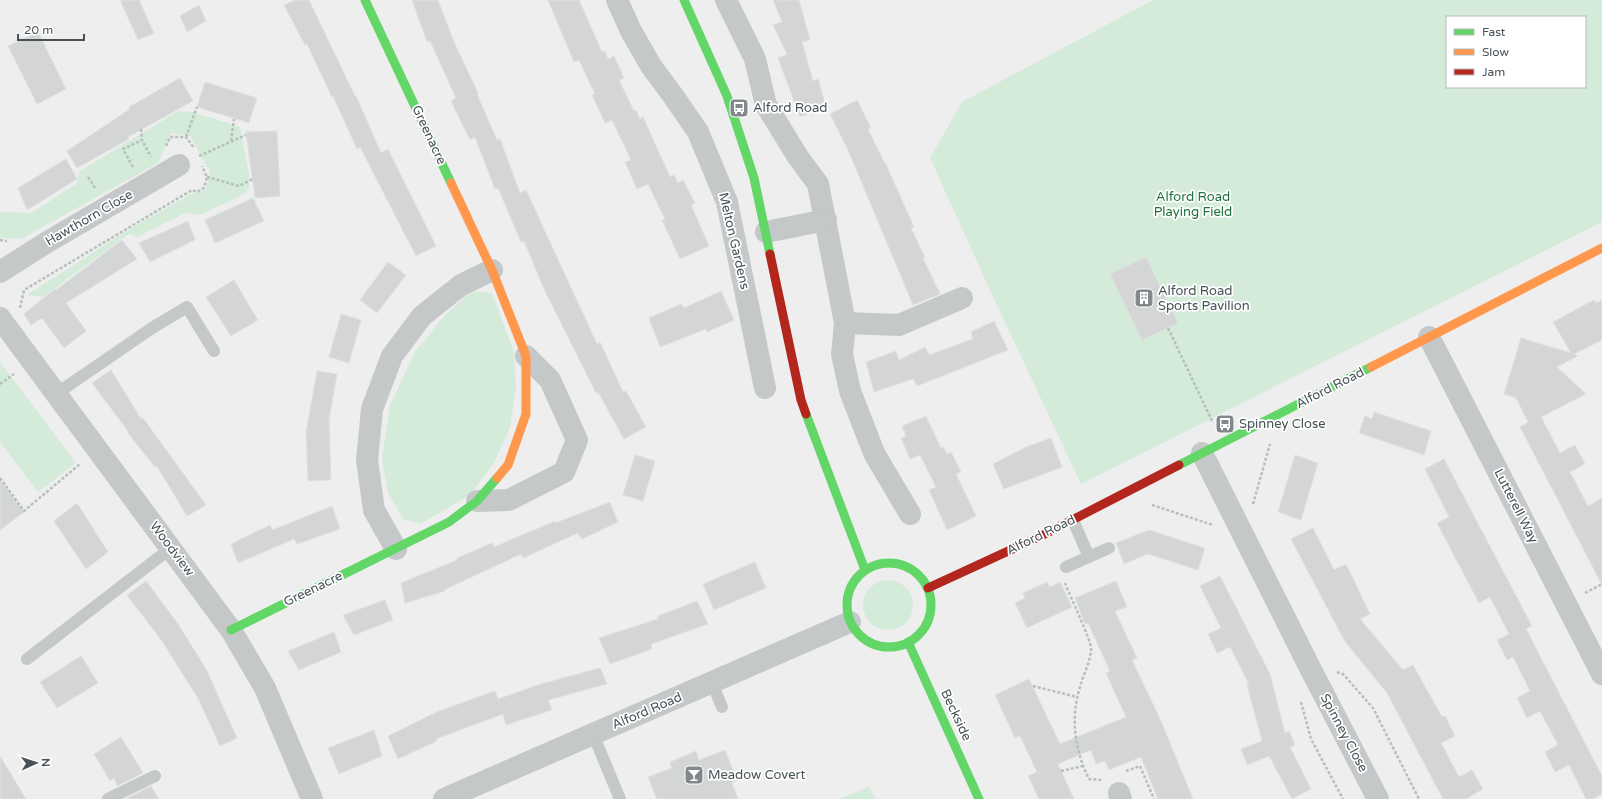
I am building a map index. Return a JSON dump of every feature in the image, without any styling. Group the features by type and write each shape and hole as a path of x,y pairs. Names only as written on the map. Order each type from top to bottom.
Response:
{"street":[{"name":"Greenacre","path":"231,630 449,522 477,501 508,465 526,414 526,356 492,270 365,0"},
{"name":"Melton Gardens","path":"617,0 631,31 651,66 698,132 727,202 765,388"},
{"path":"684,0 727,96 754,178 801,400 833,489 865,570"},
{"path":"726,0 754,59 766,104 798,156 818,184 845,323 842,354 850,391 874,453 910,514"},
{"name":"Hawthorn Close","path":"0,272 49,241 188,161"},
{"path":"766,232 826,220"},
{"name":"Alford Road","path":"928,588 1073,520 1602,248"},
{"path":"396,549 374,510 367,460 372,409 392,356 422,316 461,285 492,270"},
{"path":"845,323 899,325 962,298"},
{"name":"Woodview","path":"0,318 231,630 265,688 312,799"},
{"name":"Lutterell Way","path":"1429,337 1602,674"},
{"name":"Greenacre","path":"477,501 509,500 564,472 577,440 550,380 526,356"},
{"name":"Spinney Close","path":"1202,453 1378,799"},
{"path":"882,563 901,564 917,573 928,588 931,609 924,628 908,642 892,647 875,645 860,636 850,622 847,608 848,593 855,580 865,570 882,563"},
{"name":"Alford Road","path":"444,799 850,622"},
{"name":"Beckside","path":"908,642 979,799"}],"lane":[{"path":"56,394 152,328 187,307 214,351"},
{"path":"1073,520 1089,556"},
{"path":"27,659 171,548"},
{"path":"1064,572 1089,556 1109,548"},
{"path":"712,683 722,707"},
{"path":"593,734 620,799"},
{"path":"108,799 155,776"}],"path":[{"path":"186,137 197,107"},
{"path":"231,141 234,119"},
{"path":"141,129 142,140 153,160"},
{"path":"188,161 246,135"},
{"path":"134,170 124,149 142,140"},
{"path":"207,177 239,186 253,179"},
{"path":"1168,328 1223,443"},
{"path":"0,478 24,511 97,450"},
{"path":"1064,572 1091,648 1077,697 1075,723 1076,745 1082,766 1090,779 1105,780 1117,790 1140,766 1154,799"},
{"path":"1308,664 1343,674 1373,708 1419,799"},
{"path":"1033,686 1077,697"},
{"path":"1299,697 1311,740 1342,799"},
{"path":"1061,771 1082,766"}],"green space":[{"name":"Alford Road Playing Field","path":"1153,0 1602,0 1602,222 1081,484 930,158 962,102"},
{"path":"178,111 193,112 240,127 249,174 249,190 235,199 199,215 185,213 137,237 129,234 43,297 27,295 125,232 191,194 206,190 210,172 190,136 171,133 158,163 21,239 0,238 0,212 31,213 76,184 80,171"},
{"path":"472,291 492,293 514,352 516,388 510,427 494,463 470,495 420,524 403,519 388,493 382,459 390,405 415,352 445,315"},
{"path":"0,362 76,463 38,492 0,442"},
{"path":"888,580 898,582 906,587 911,595 913,605 911,615 906,623 898,628 888,630 878,628 870,623 865,615 863,605 865,595 870,587 878,582"},
{"path":"869,787 876,799 839,799"}],"building":[{"path":"120,0 139,0 154,33 138,40"},
{"path":"295,0 309,0 356,96 381,153 388,149 436,246 416,256 360,147 357,149 307,44 305,45 284,5"},
{"path":"412,0 438,0 454,42 478,93 477,94 497,140 500,139 520,193 526,190 597,344 600,342 623,392 626,391 646,427 624,439 598,392 596,393 544,289 524,241 521,242 498,188 495,189 475,137 470,140 451,101 456,98 430,41 427,42"},
{"path":"548,0 579,0 602,52 605,51 608,59 614,56 624,78 619,80 634,111 636,110 640,119 643,117 670,177 674,175 678,183 683,180 695,203 691,205 709,246 680,259 662,220 665,219 648,184 637,189 625,162 631,160 612,120 605,123 592,95 595,94 579,60 574,62"},
{"path":"773,0 799,0 810,40 802,42 813,81 818,79 826,106 800,117 778,58 787,54 773,25 782,22"},
{"path":"199,5 206,21 187,32 180,16"},
{"path":"38,32 66,89 37,104 8,46"},
{"path":"180,78 193,101 128,137 129,139 77,168 67,151 130,109 129,107"},
{"path":"205,82 257,98 249,123 197,107"},
{"path":"857,100 871,128 868,129 885,162 914,227 911,228 940,294 913,305 848,150 830,114"},
{"path":"277,131 280,196 255,198 246,132"},
{"path":"66,159 77,179 27,210 18,188"},
{"path":"253,198 264,221 215,243 205,220"},
{"path":"188,221 195,240 150,262 139,243"},
{"path":"122,240 137,259 66,303 86,331 64,348 42,318 31,325 24,314 55,289 56,290"},
{"name":"Alford Road Sports Pavilion","path":"1146,257 1178,323 1142,340 1110,274"},
{"path":"388,262 406,275 377,313 360,300"},
{"path":"234,280 258,320 231,336 206,297"},
{"path":"721,291 734,320 707,332 706,329 660,347 649,318 681,304 684,308"},
{"path":"1594,300 1596,303 1602,300 1602,340 1574,354 1578,356 1557,367 1586,394 1541,417 1560,453 1575,445 1585,464 1570,472 1588,506 1602,498 1602,585 1520,427 1528,422 1516,398 1504,394 1521,338 1571,353 1553,322"},
{"path":"341,314 361,320 349,363 329,357"},
{"path":"994,321 1008,350 917,386 913,379 874,392 866,362 896,351 899,360 925,347 929,355 973,339 971,332"},
{"path":"111,370 141,419 143,418 206,505 187,516 157,466 155,467 127,432 128,431 92,383"},
{"path":"317,371 337,374 329,420 331,480 308,481 306,432"},
{"path":"1374,412 1431,431 1424,455 1359,433 1365,416 1372,419"},
{"path":"926,416 941,448 943,447 947,454 951,452 961,472 956,474 976,516 947,530 929,490 936,487 920,455 910,459 901,438 906,436 902,426"},
{"path":"1051,438 1062,467 1004,489 993,464 1026,447"},
{"path":"635,455 655,461 643,501 623,495"},
{"path":"1295,455 1318,463 1301,520 1278,512"},
{"path":"1444,459 1532,626 1526,629 1602,776 1602,794 1593,799 1586,799 1569,765 1555,772 1545,752 1558,745 1540,711 1527,718 1517,698 1530,691 1513,657 1507,660 1497,640 1509,634 1490,597 1479,603 1437,523 1449,517 1425,469"},
{"path":"0,480 24,512 0,530"},
{"path":"610,502 618,522 582,539 578,533 523,558 521,554 444,590 445,591 405,603 401,583 457,560 457,558 492,543 494,547 555,521 555,523"},
{"path":"77,503 108,552 86,569 54,521"},
{"path":"332,506 340,529 297,544 294,539 238,563 231,544 270,525 272,530"},
{"path":"1313,528 1334,570 1346,564 1370,614 1360,619 1403,670 1413,665 1442,717 1445,716 1455,736 1441,743 1459,777 1472,770 1483,789 1466,799 1443,799 1387,693 1344,640 1291,539"},
{"path":"1149,530 1205,548 1198,570 1148,554 1124,564 1116,543"},
{"path":"755,562 766,588 714,610 703,584"},
{"path":"1220,576 1270,674 1285,733 1289,731 1295,745 1290,747 1311,789 1292,799 1269,756 1247,765 1241,749 1262,741 1247,685 1249,684 1230,647 1217,653 1208,634 1221,628 1200,586"},
{"path":"146,581 178,624 206,669 237,738 220,746 199,700 162,641 127,595"},
{"path":"1116,581 1127,607 1115,611 1137,658 1132,660 1161,721 1193,799 1158,799 1141,757 1109,770 1105,761 1096,764 1091,750 1058,764 1074,799 1039,799 1028,776 1037,772 1020,736 1015,738 995,695 1029,679 1060,744 1126,717 1106,673 1110,671 1088,623 1085,624 1075,598"},
{"path":"1047,582 1050,587 1060,582 1072,607 1027,628 1015,603 1025,598 1023,593"},
{"path":"385,600 393,620 354,635 343,615"},
{"path":"697,601 708,624 651,644 652,649 610,664 599,638 658,619 658,616"},
{"path":"334,632 341,652 299,670 288,651"},
{"path":"81,656 98,683 57,708 40,682"},
{"path":"600,668 607,684 548,700 552,710 506,725 503,714 436,739 437,741 398,759 388,736 439,711 495,691 498,699 541,684"},
{"path":"374,730 382,756 339,774 328,748"},
{"path":"121,737 143,773 117,786 114,778 110,781 94,754"},
{"name":"Meadow Covert","path":"725,750 737,780 732,783 738,799 657,799 648,777 672,768 670,762 696,751 699,760"},
{"path":"0,756 26,799 0,799"},
{"path":"151,786 159,799 125,799"}],"traffic: fast":[{"path":"365,0 451,183"},
{"path":"684,0 727,96 754,178 770,254"},
{"path":"1179,465 1371,367"},
{"path":"806,414 865,570"},
{"path":"231,630 449,522 477,501 497,478"},
{"path":"889,563 897,564 912,570 924,582 930,597 931,605 930,613 924,628 912,640 897,646 889,647 881,646 866,640 854,628 848,613 847,605 848,597 854,582 866,570 881,564 889,563"},
{"path":"908,642 979,799"}],"traffic: slow":[{"path":"451,183 492,270 526,356 526,414 508,465 497,478"},
{"path":"1371,367 1602,248"}],"traffic: jam":[{"path":"770,254 801,400 806,414"},
{"path":"928,588 1045,534 1179,465"}],"place":[{"name":"Alford Road","path":"739,108"},
{"name":"Alford Road Sports Pavilion","path":"1144,298"},
{"name":"Spinney Close","path":"1225,424"},
{"name":"Meadow Covert","path":"694,775"}]}
